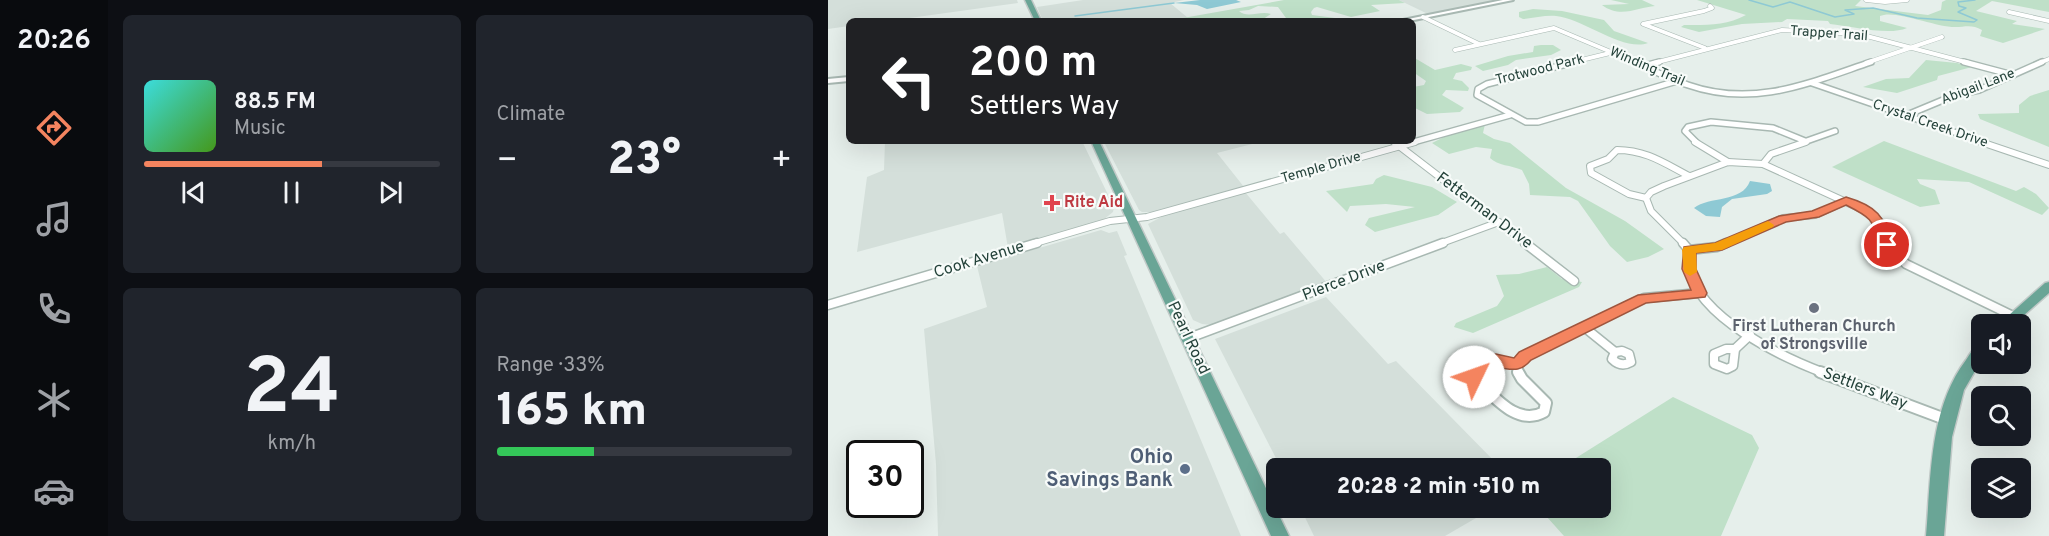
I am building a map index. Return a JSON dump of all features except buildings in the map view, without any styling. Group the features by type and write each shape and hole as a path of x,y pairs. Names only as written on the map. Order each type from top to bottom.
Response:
{"main road":[{"path":"1028,0 1037,18"},
{"name":"Pearl Road","path":"1096,144 1280,536"},
{"path":"2016,314 2049,286"},
{"path":"1935,536 1945,419 1965,368 1971,361"}],"street":[{"path":"1416,18 1511,0"},
{"path":"1866,0 1885,2 1907,0"},
{"path":"1707,48 1643,26 1647,22 1712,8 1710,6"},
{"path":"2009,12 2049,21"},
{"path":"1424,17 1479,44"},
{"name":"Winding Trail","path":"1455,50 1554,28 1677,81 1701,89 1756,95 1775,94 1812,83 1942,37"},
{"name":"Trapper Trail","path":"1644,66 1782,30 1859,34 2013,75"},
{"name":"Trotwood Park","path":"1510,115 1477,94 1478,89 1487,84 1612,52"},
{"name":"Abigail Lane","path":"1907,115 1955,95 1979,90 2049,58"},
{"path":"828,81 846,79"},
{"path":"1510,115 1526,122 1539,122 1677,81"},
{"name":"Crystal Creek Drive","path":"1812,83 2049,165"},
{"name":"Temple Drive","path":"1416,138 1510,115"},
{"path":"1728,162 1711,149 1690,140 1685,131 1688,127 1712,122 1773,128 1805,141"},
{"path":"1763,164 1771,154 1835,131"},
{"name":"Temple Drive","path":"1132,219 1147,217 1393,144"},
{"name":"Fetterman Drive","path":"1397,144 1574,280"},
{"path":"1646,198 1629,194 1591,173 1590,166 1608,159 1617,150 1634,150 1689,176"},
{"path":"1646,198 1651,192 1728,162 1763,164 1870,213 1880,221 1887,245 1906,264 1998,314"},
{"path":"1646,198 1651,211 1689,250 1717,247 1783,218 1815,214 1846,201"},
{"name":"Cook Avenue","path":"828,305 1110,221 1132,219"},
{"name":"Pierce Drive","path":"1189,338 1499,222"},
{"name":"Settlers Way","path":"1689,250 1689,269 1707,303 1777,353 1945,419"},
{"path":"1518,365 1525,356 1644,298 1700,293"},
{"path":"1584,327 1615,352"},
{"path":"1735,349 1750,335"},
{"path":"1496,360 1518,365 1522,379 1545,400 1545,410 1538,417 1528,418 1516,413 1474,377 1474,369 1484,361 1496,360"}],"shaded area":[{"path":"828,0 1017,0 1018,3 910,18 846,18 846,26 828,29"},
{"path":"1083,0 1184,0 1170,3 1188,18 1042,18 1037,7"},
{"path":"1399,0 1506,0 1430,15"},
{"path":"885,144 1083,144 1114,207 1113,212 1103,220 1008,248 1002,213 857,252 867,177 884,170"},
{"path":"1105,144 1252,144 1217,153 1244,187 1155,212 1139,210"},
{"path":"1245,192 1280,234 1284,232 1328,284 1212,325 1202,324 1193,320 1148,224 1167,214"},
{"path":"1101,230 1109,233 1117,231 1127,255 1124,256 1241,536 938,536 936,464 924,329 987,307 977,266"},
{"path":"1326,297 1388,364 1396,361 1491,458 1276,458 1215,339"},
{"path":"1305,518 1476,518 1445,536 1314,536"}],"green space":[{"path":"1284,0 1399,0 1405,3 1371,5 1380,11 1351,17 1317,7 1311,12 1312,15 1335,18 1286,18 1278,7 1258,6 1239,11 1246,14 1271,14 1265,18 1183,18"},
{"path":"1611,0 1642,0 1655,6 1622,12 1602,5 1629,4"},
{"path":"1697,0 1861,0 1855,6 1928,15 1941,10 1942,2 1946,0 2049,0 2049,12 1992,1 1976,11 2017,21 2012,24 2045,29 2003,43 1980,36 1982,30 1975,27 1947,26 1886,14 1880,16 1880,21 1907,28 1880,31 1830,24 1828,21 1787,19 1782,22 1742,24 1699,32 1681,27 1723,23 1746,15"},
{"path":"1533,9 1562,11 1604,20 1614,31 1648,43 1638,45 1627,43 1567,18 1544,16 1523,19 1519,17 1519,12"},
{"path":"1553,45 1561,50 1551,55 1516,60 1508,65 1483,71 1475,66 1508,56 1533,52 1534,46"},
{"path":"1416,59 1435,70 1461,64 1472,67 1471,70 1456,73 1453,79 1462,81 1469,88 1468,91 1446,90 1442,95 1464,108 1460,112 1427,114 1416,108 1416,86 1424,85 1426,81 1416,74"},
{"path":"1926,60 1972,67 1938,76 1937,80 1897,93 1863,87 1886,79 1909,78"},
{"path":"2049,90 2049,147 1980,119 1978,114 2019,113 2019,105 2030,96"},
{"path":"1485,124 1483,133 1494,139 1510,143 1566,188 1625,221 1664,249 1648,257 1627,262 1610,246 1578,201 1570,197 1530,195 1529,184 1522,170 1493,161 1490,158 1492,149 1476,147 1449,154 1432,143 1446,136"},
{"path":"1884,141 2016,191 2024,187 2036,194 2049,208 2042,215 1969,182 1917,179 1920,184 1935,190 1940,204 1920,207 1832,167"},
{"path":"1384,175 1432,187 1457,202 1438,215 1375,232 1365,225 1369,218 1415,207 1386,204 1350,206 1347,212 1326,191 1373,184 1376,179"},
{"path":"1547,267 1562,279 1582,282 1579,287 1473,333 1454,327 1456,323 1497,306 1504,296 1496,275 1519,274"},
{"path":"1673,397 1752,435 1759,448 1721,536 1564,536 1548,518 1611,518 1611,458 1576,458"}],"water":[{"path":"1200,0 1241,2 1207,9 1197,5 1174,3"},
{"path":"1750,181 1770,184 1772,191 1767,194 1732,199 1722,207 1720,217 1706,216 1694,208 1700,204 1740,193"}],"waterway":[{"path":"1749,0 1773,7 1790,2 1835,17 1854,14 1845,10 1873,8 1917,18 1974,22 1977,20 1958,12 1966,8 1959,6 1958,2 1975,0"},
{"path":"1075,16 1174,3"}],"slow traffic":[{"path":"1690,272 1689,250 1717,247 1768,225"}],"place":[{"name":"Rite Aid","path":"1052,203"},
{"name":"First Lutheran Church of Strongsville","path":"1814,308"},
{"name":"Ohio Savings Bank","path":"1185,469"}],"route":[{"path":"1474,377 1473,370 1480,363 1496,360 1518,365 1525,356 1644,298 1700,293 1689,269 1689,250 1717,247 1783,218 1815,214 1846,201 1870,213 1880,221 1887,245"}]}
